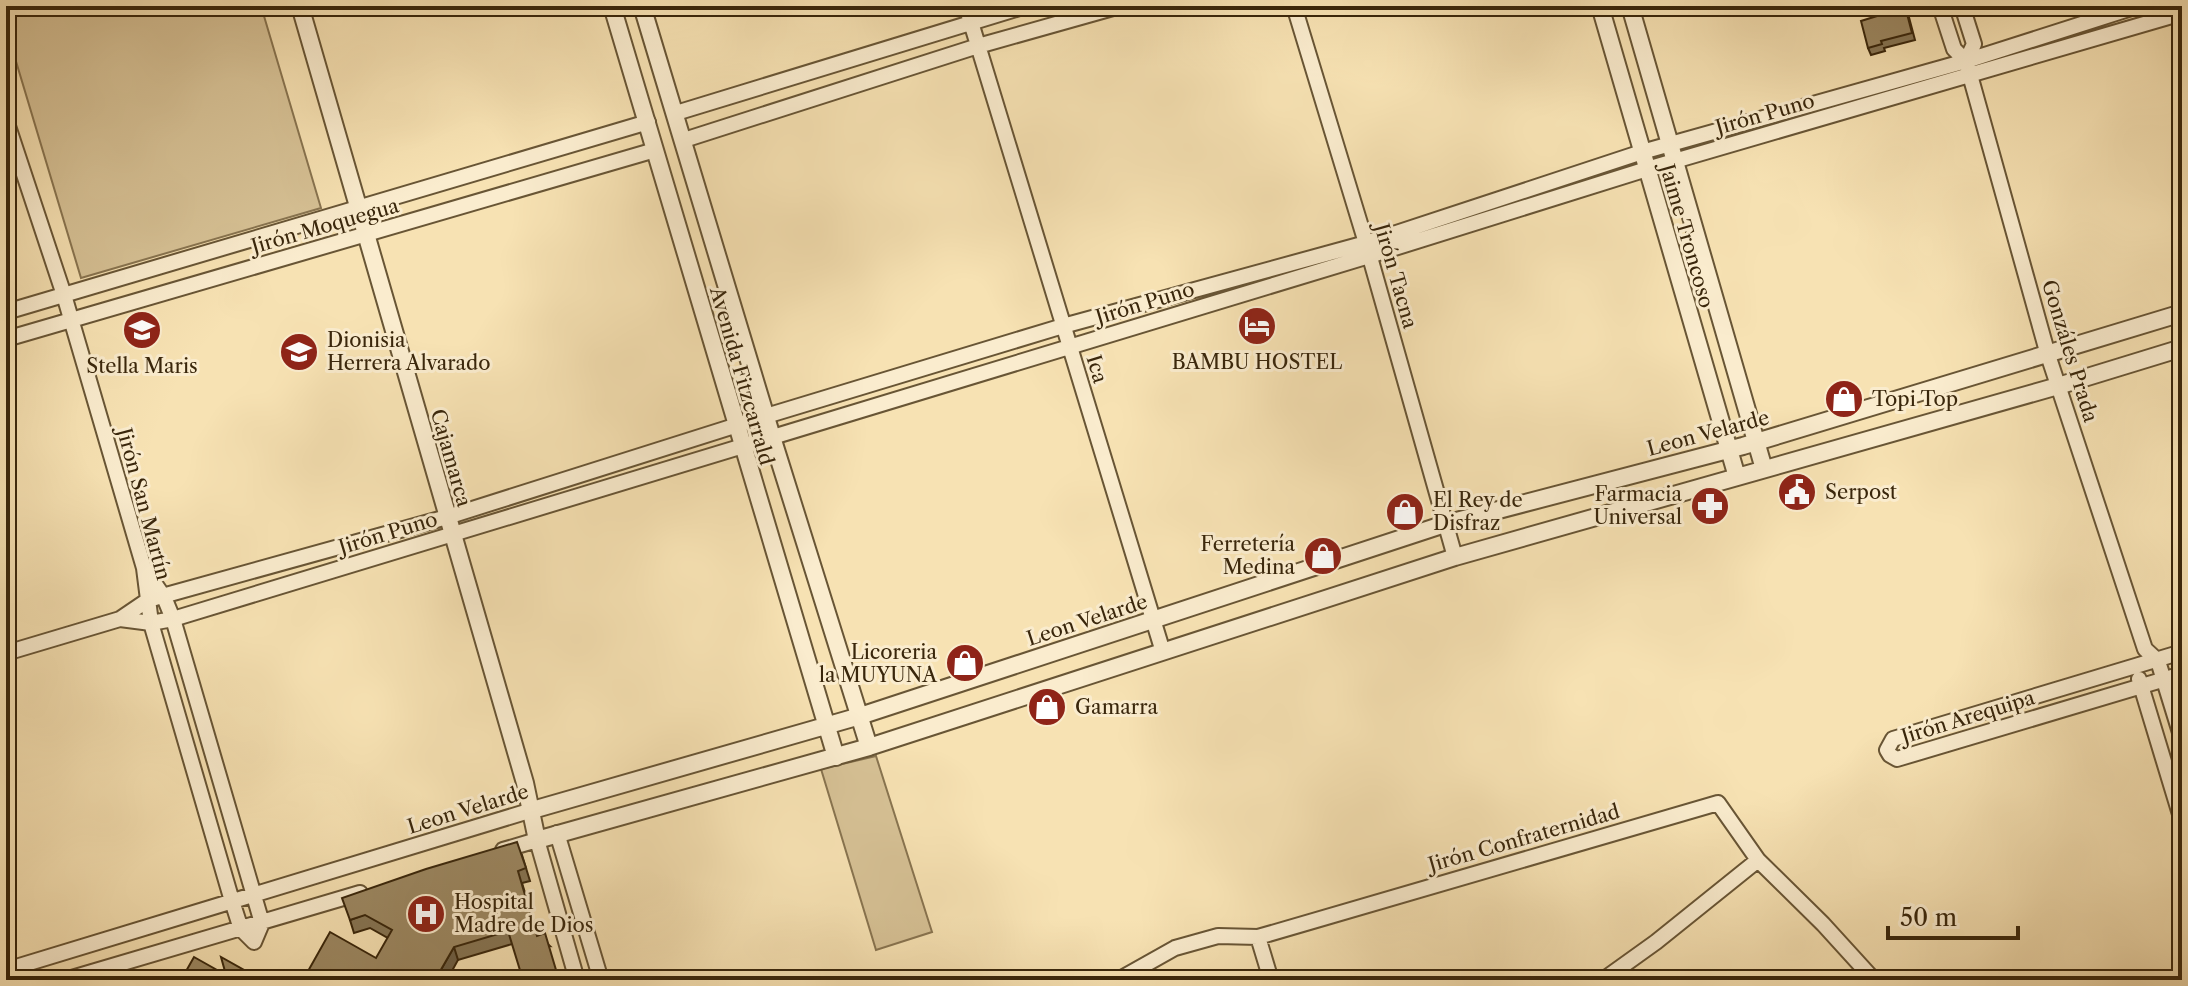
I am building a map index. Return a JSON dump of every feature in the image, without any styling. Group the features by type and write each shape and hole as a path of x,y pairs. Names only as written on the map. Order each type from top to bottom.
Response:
{"street":[{"name":"Cajamarca","path":"300,6 525,783 538,809"},
{"name":"Avenida Fitzcarrald","path":"612,6 836,757"},
{"name":"Avenida Fitzcarrald","path":"642,6 869,747"},
{"name":"Ica","path":"966,6 1163,652"},
{"path":"676,113 1026,6"},
{"path":"684,140 978,46 1120,6"},
{"name":"Jirón Tacna","path":"1294,6 1368,250 1455,557"},
{"name":"Jaime Troncoso","path":"1600,6 1737,477"},
{"name":"Jaime Troncoso","path":"1630,6 1764,469"},
{"name":"Gonzáles Prada","path":"1940,6 1954,49 1968,68 2048,355 2145,649 2158,661 2182,739"},
{"name":"Gonzáles Prada","path":"1962,6 1974,44 1968,68"},
{"name":"Jirón Puno","path":"6,653 120,619 148,600 447,517 1063,326 1368,250 1676,161 1968,68 2138,6"},
{"name":"Jirón Puno","path":"120,619 151,623 173,619 1070,347 1368,250 1672,143 2182,13"},
{"name":"Jirón San Martín","path":"6,120 64,295 144,568 151,623 232,901 241,929 254,942 262,923"},
{"name":"Jirón Moquegua","path":"6,312 648,122"},
{"name":"Jirón Moquegua","path":"6,339 655,150"},
{"name":"Leon Velarde","path":"6,970 538,809 860,716 1445,524 1756,442 2182,313"},
{"path":"491,853 869,747 1455,557 2182,348"},
{"path":"144,568 164,597 173,619 262,923"},
{"path":"2145,649 2136,667 2182,821"},
{"name":"Jirón Arequipa","path":"2182,652 1893,739 1887,750 1897,759 2182,674"},
{"name":"Jirón Confraternidad","path":"1118,980 1175,948 1218,936 1258,937 1718,803 1758,860 1874,980"},
{"path":"538,809 557,833 601,980"},
{"path":"538,809 537,840 577,980"},
{"path":"1603,980 1758,860"},
{"path":"65,980 369,890"},
{"path":"1258,937 1271,980"}],"shaded area":[{"path":"42,6 261,6 321,208 81,278 6,28 6,17"},
{"path":"876,756 932,932 876,950 821,769"}],"building":[{"path":"1905,6 1912,33 1881,41 1882,44 1868,48 1861,21 1877,16 1875,9"},
{"path":"517,842 526,868 518,871 537,936 545,933 559,980 523,980 508,931 454,947 435,980 303,980 330,932 376,958 392,930 365,915 350,920 342,898"},
{"path":"194,957 226,975 221,957 262,980 181,980"}],"place":[{"name":"BAMBU HOSTEL","path":"1257,326"},
{"name":"Stella Maris","path":"142,330"},
{"name":"Dionisia Herrera Alvarado","path":"299,352"},
{"name":"Topi Top","path":"1844,399"},
{"name":"Serpost","path":"1797,492"},
{"name":"Farmacia Universal","path":"1710,506"},
{"name":"El Rey de Disfraz","path":"1405,512"},
{"name":"Ferretería Medina","path":"1323,556"},
{"name":"Licoreria la MUYUNA","path":"965,663"},
{"name":"Gamarra","path":"1047,707"},
{"name":"Hospital Madre de Dios","path":"426,914"}]}
